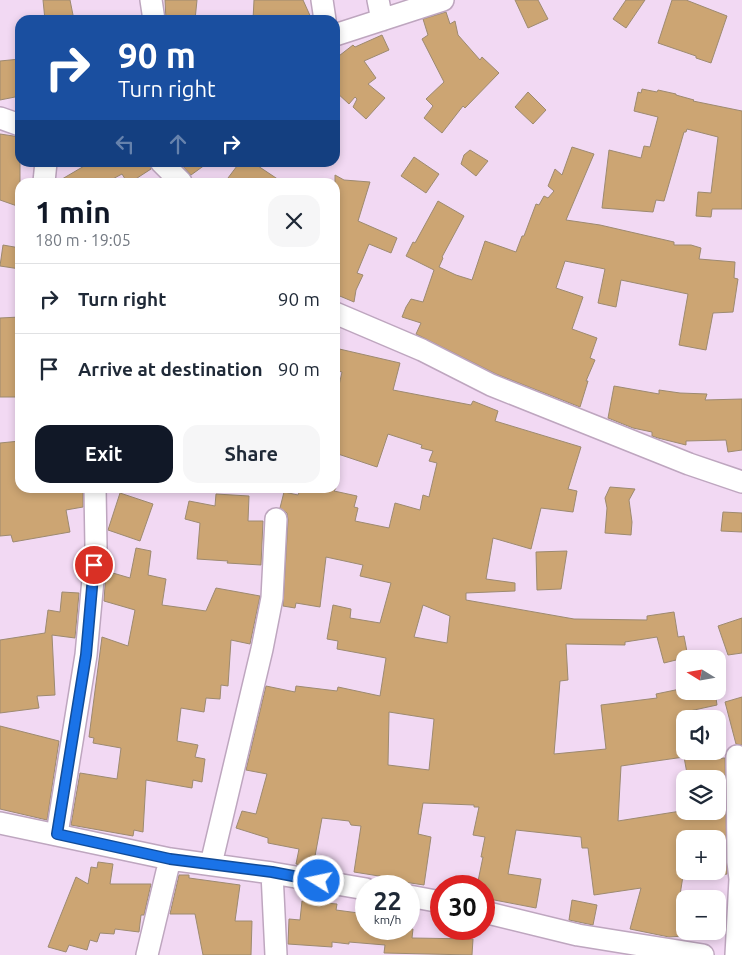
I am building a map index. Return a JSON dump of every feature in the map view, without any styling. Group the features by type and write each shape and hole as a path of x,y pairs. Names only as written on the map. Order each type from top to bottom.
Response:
{"street":[{"path":"151,0 153,15"},
{"path":"322,0 324,15"},
{"path":"340,32 380,10 442,0"},
{"path":"0,118 15,123"},
{"path":"166,167 178,178"},
{"path":"340,315 422,350 491,385 689,464 742,482"},
{"path":"57,834 86,655 96,547 95,493"},
{"path":"211,864 262,649 272,598 276,519"},
{"path":"736,955 740,879 738,862 737,756"},
{"path":"0,823 170,859 272,872 355,887"},
{"path":"147,955 170,859"},
{"path":"272,872 276,955"},
{"path":"495,915 578,935 703,955"}],"building":[{"path":"43,0 70,0 73,15 44,15"},
{"path":"165,0 197,0 196,15 166,15"},
{"path":"254,0 303,0 310,15 253,15"},
{"path":"515,0 538,0 548,19 528,28"},
{"path":"626,0 645,0 626,28 613,19"},
{"path":"672,0 686,0 727,16 711,63 658,43"},
{"path":"446,12 450,24 455,21 458,35 480,60 482,57 499,73 465,108 463,106 442,133 424,118 433,106 426,99 444,82 422,39 428,35 423,19"},
{"path":"382,35 389,50 364,61 376,78 368,84 385,98 366,119 353,107 357,99 355,97 349,104 340,96 340,55 353,45 355,47"},
{"path":"15,60 15,97 0,100 0,61"},
{"path":"642,89 657,92 658,90 676,94 693,101 742,111 742,209 712,209 711,217 696,216 698,192 711,193 718,137 687,129 684,132 664,201 656,200 653,212 602,208 609,150 641,158 644,146 650,147 658,117 634,111 638,92 641,93"},
{"path":"528,92 546,110 533,124 515,107"},
{"path":"0,134 15,136 15,167 20,167 20,178 15,178 15,205 0,200"},
{"path":"572,147 594,154 566,220 600,225 674,242 674,245 691,245 701,248 699,259 735,262 734,278 738,279 733,312 713,313 706,350 679,345 688,294 621,280 616,307 598,303 605,269 565,261 556,288 583,297 572,329 597,338 590,358 595,360 586,381 588,381 580,407 496,374 416,334 421,323 402,317 411,299 423,302 434,270 406,256 438,201 464,216 442,257 439,267 472,280 485,241 516,252 536,204 539,205 544,196 548,198 554,191 548,186 555,169 562,175"},
{"path":"470,150 488,161 476,176 461,164 464,155"},
{"path":"414,157 439,174 426,193 401,176"},
{"path":"82,167 150,167 151,169 137,178 124,178 122,174 114,178 64,178"},
{"path":"184,167 202,167 191,175"},
{"path":"236,167 260,167 276,178 228,178"},
{"path":"335,175 344,180 370,182 358,221 397,238 391,253 369,244 357,273 363,275 356,290 354,302 340,296 340,178 335,178"},
{"path":"3,245 15,247 15,268 0,266"},
{"path":"15,317 15,397 0,397 0,318"},
{"path":"340,349 400,363 393,390 471,405 473,401 498,411 495,421 581,447 568,489 577,491 573,512 541,508 531,549 493,538 486,579 515,583 515,591 466,593 466,600 574,619 647,620 647,616 674,612 678,637 684,636 687,650 676,650 676,660 664,663 657,637 625,642 625,645 566,644 568,680 560,681 554,754 606,749 601,705 657,698 656,694 676,690 676,700 716,700 717,705 694,710 676,710 676,758 621,766 618,821 676,812 676,820 726,820 726,816 727,874 726,830 676,830 676,880 682,880 681,890 676,890 676,937 669,937 630,929 641,888 594,895 588,848 582,848 581,837 516,830 508,874 541,879 536,908 495,900 495,875 479,875 485,837 473,835 479,807 474,807 474,805 423,803 418,834 431,837 424,885 420,884 420,875 373,875 354,872 361,826 351,825 349,821 322,818 313,867 296,864 299,849 268,843 268,838 236,828 242,811 256,814 267,774 246,770 266,686 295,692 296,686 337,691 338,687 380,696 386,658 337,649 338,641 327,639 333,605 351,609 350,618 380,623 391,583 360,576 363,565 326,557 320,607 296,603 295,608 283,606 288,520 287,513 280,508 284,493 298,495 299,493 340,492 357,496 354,507 358,508 355,521 389,528 395,503 420,510 423,495 429,497 437,463 429,461 433,451 421,448 422,445 388,434 377,467 340,455 340,381 342,372 340,371","holes":["423,605 450,616 447,643 414,637","389,712 434,719 429,770 388,765"]},
{"path":"614,386 659,394 659,390 707,394 705,400 742,399 742,450 728,452 726,440 686,441 686,445 652,436 652,432 633,428 608,418"},
{"path":"15,442 15,493 83,493 83,507 66,510 70,532 13,542 11,535 0,536 0,443"},
{"path":"610,487 635,489 629,500 632,522 631,535 605,533 607,508 605,498"},
{"path":"120,493 153,504 140,541 108,530"},
{"path":"216,494 249,496 248,521 263,521 261,565 197,559 200,523 185,519 189,501 215,506"},
{"path":"723,512 742,513 742,532 721,531"},
{"path":"136,548 151,551 148,575 166,579 162,605 206,611 216,588 260,596 250,644 231,640 228,686 221,685 220,699 206,698 204,712 181,708 177,741 198,745 195,757 205,759 202,782 193,780 192,788 146,780 143,832 134,830 133,836 71,825 80,773 117,779 121,748 93,743 94,738 89,737 102,637 128,646 135,610 104,601 106,571 130,578"},
{"path":"567,551 561,589 537,590 536,552"},
{"path":"62,592 79,593 75,638 52,635 55,695 37,696 39,708 0,713 0,640 45,633 48,610 60,612"},
{"path":"742,618 742,653 728,655 718,626"},
{"path":"742,697 742,745 736,744 725,702"},
{"path":"0,726 59,741 47,820 0,809"},
{"path":"685,760 725,760 725,770 686,770"},
{"path":"98,862 113,864 110,884 151,884 144,915 141,915 139,932 115,929 114,934 100,933 97,942 90,940 87,950 69,945 66,952 48,947 76,877 88,884 91,867 97,868"},
{"path":"179,875 189,875 189,878 240,885 235,921 252,921 251,955 203,955 195,914 170,914"},
{"path":"572,900 597,905 593,925 569,920"},
{"path":"302,901 337,904 336,910 355,913 355,940 420,940 420,938 430,938 430,940 473,940 472,955 384,953 385,945 349,942 349,944 332,942 332,947 288,944 289,919 300,920"}],"route":[{"path":"94,565 86,655 57,834 170,859 272,872 319,881"}]}
